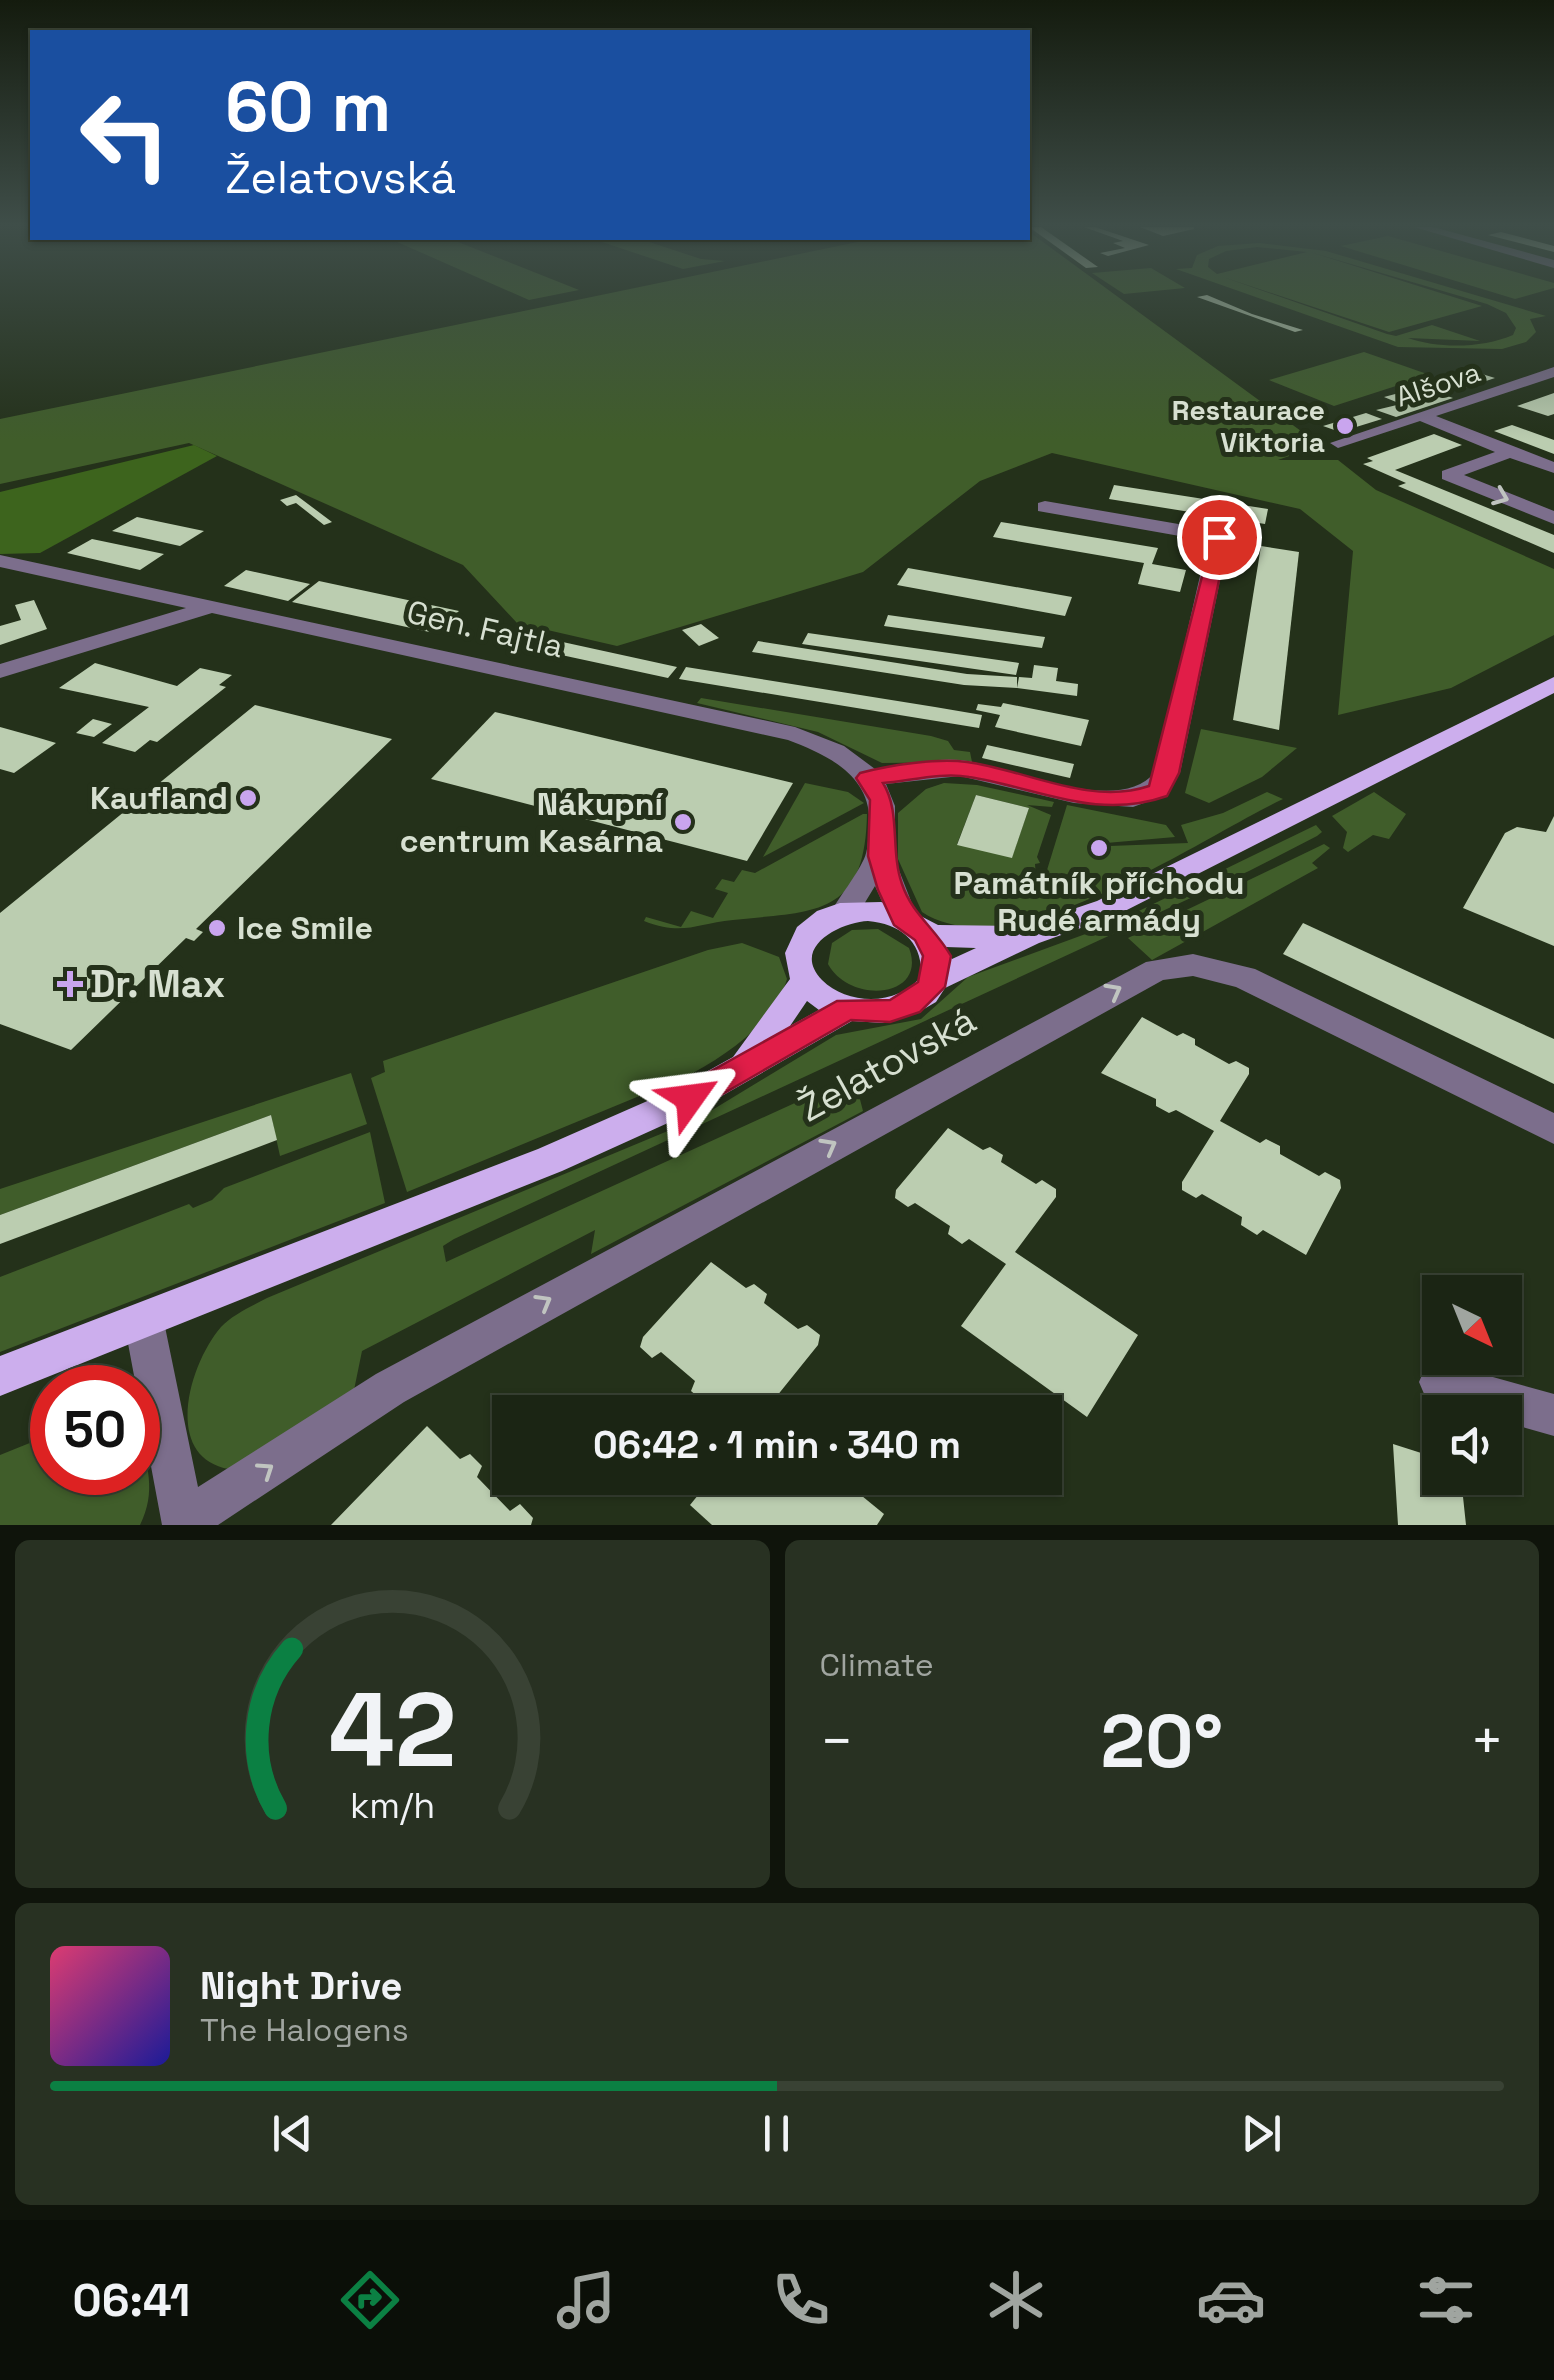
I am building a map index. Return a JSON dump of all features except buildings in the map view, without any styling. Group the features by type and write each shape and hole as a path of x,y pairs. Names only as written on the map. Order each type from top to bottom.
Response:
{"main road":[{"name":"Želatovská","path":"745,1064 805,981 830,1003 847,1009 868,1013 900,1008 925,994 935,980 1029,934 1107,908 1554,684"},
{"name":"Želatovská","path":"846,912 875,911 914,926 1029,934"},
{"path":"805,981 799,961 807,936 821,922 846,912"},
{"name":"Želatovská","path":"914,926 937,956 935,980"},
{"name":"Želatovská","path":"0,1376 550,1160 690,1098 847,1009"}],"street":[{"name":"Alšova","path":"1338,443 1554,372"},
{"path":"1420,416 1554,468"},
{"path":"1510,452 1448,475 1554,518"},
{"path":"914,926 880,856 882,800 868,778 964,768 1095,798 1131,800 1158,791 1167,773 1219,537 1045,507"},
{"path":"0,562 216,606"},
{"name":"Gen. Fajtla","path":"0,671 216,606 795,734 832,750 868,778"},
{"path":"846,912 880,856"},
{"name":"Želatovská","path":"184,1523 390,1388 1157,970 1193,965 1244,977 1554,1129"},
{"path":"144,1322 184,1523"},
{"path":"1438,1382 1554,1415"}],"green space":[{"path":"585,298 1120,298 1320,445 1278,460 1338,460 1376,490 1554,569 1554,635 1451,688 1338,715 1353,551 1300,509 1052,453 980,481 863,572 617,646 517,623 463,565 189,443 0,484 0,419"},
{"path":"1259,298 1284,298 1396,336 1432,325 1480,341 1408,338 1461,346 1513,335 1516,328 1506,313 1467,298 1486,298 1546,316 1530,319 1536,332 1526,342 1502,349 1398,347"},
{"path":"1287,298 1457,298 1482,306 1389,332"},
{"path":"1364,352 1430,375 1334,406 1269,380"},
{"path":"194,445 217,456 40,553 0,554 0,492"},
{"path":"701,698 931,736 948,741 954,750 970,752 972,762 882,763 818,732 697,703"},
{"path":"1201,729 1297,748 1262,777 1209,803 1185,793"},
{"path":"805,783 848,792 864,803 763,857"},
{"path":"944,783 977,785 1054,802 1052,807 1027,805 1051,815 1037,857 1040,863 1035,864 1036,878 1047,870 1067,805 1166,825 1175,837 1106,843 1100,839 1106,851 1111,850 1110,846 1188,843 1181,825 1223,813 1267,792 1283,799 1105,892 1004,925 960,926 922,912 898,859 898,813 926,789","holes":["976,795 1029,808 1012,857 957,844"]},
{"path":"1374,792 1406,814 1389,839 1373,835 1348,852 1343,848 1347,832 1332,816"},
{"path":"867,814 864,848 857,873 845,891 830,903 788,914 689,928 669,928 644,921 646,917 681,927 691,911 713,918 728,893 715,889 722,879 734,882 742,870 755,873"},
{"path":"1316,825 1322,832 1317,836 1249,871 454,1239 443,1246 446,1262 854,1076 863,1111 591,1254 595,1230 362,1351 354,1390 229,1469 208,1461 195,1447 188,1407 199,1363 221,1327 267,1298 699,1118 836,1035 921,1019 968,977 1110,925"},
{"path":"1324,844 1330,848 1312,863 1318,868 1152,960 1128,938"},
{"path":"878,929 909,948 912,965 907,977 898,986 884,990 853,986 828,964 832,943 852,930"},
{"path":"742,943 779,957 787,979 771,1011 730,1050 683,1078 407,1192 371,1078 385,1072 383,1061 708,950"},
{"path":"351,1073 367,1124 280,1156 271,1115 0,1215 0,1189"},
{"path":"370,1132 385,1203 0,1352 0,1277 189,1204 193,1208 212,1200 224,1188"},
{"path":"30,1443 30,1495 148,1495 140,1525 0,1525 0,1455"}],"place":[{"name":"Restaurace Viktoria","path":"1345,426"},
{"name":"Kaufland","path":"248,798"},
{"name":"Nákupní centrum Kasárna","path":"683,822"},
{"name":"Památník příchodu Rudé armády","path":"1099,848"},
{"name":"Ice Smile","path":"217,928"},
{"name":"Dr. Max","path":"70,984"}],"route":[{"path":"690,1098 847,1009 868,1013 890,1011 925,994 935,980 938,968 932,944 915,925 903,919 891,890 880,856 882,800 868,778 964,768 1095,798 1131,800 1158,791 1167,773 1219,537"}]}
